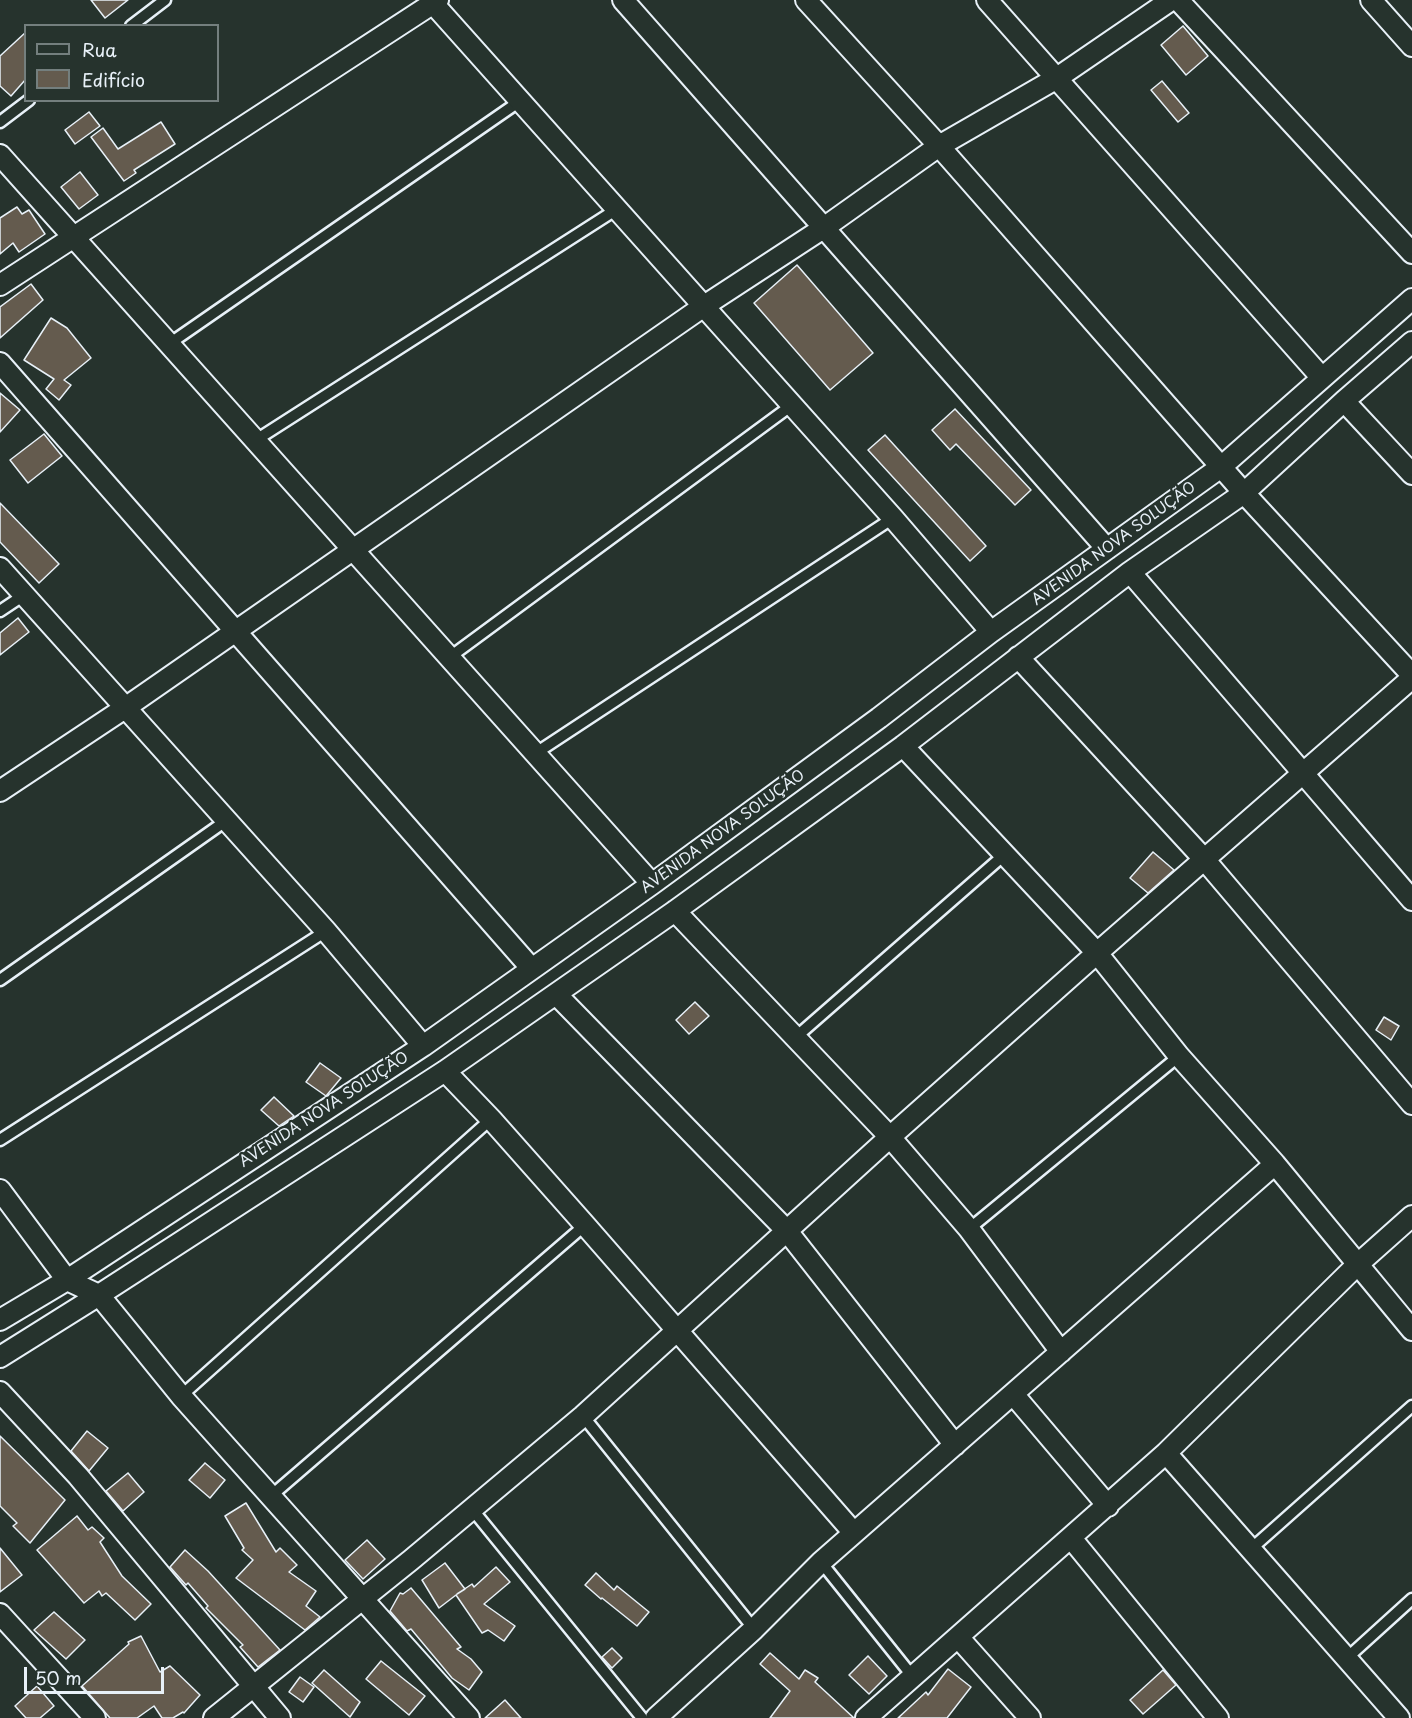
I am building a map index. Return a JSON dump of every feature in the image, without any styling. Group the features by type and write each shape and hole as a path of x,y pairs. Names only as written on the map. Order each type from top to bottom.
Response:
{"street":[{"path":"623,0 1107,549"},
{"path":"214,1718 363,1599 583,1416 1096,953 1412,677 1244,493 939,146 806,0"},
{"path":"987,0 1322,378"},
{"path":"0,791 125,708 704,306 825,227 939,146 1057,78 1171,0"},
{"path":"1178,0 1412,254"},
{"path":"1371,0 1412,46"},
{"path":"0,285 433,1 893,518 991,632"},
{"path":"0,155 652,884"},
{"name":"AVENIDA NOVA SOLUÇÃO","path":"0,1320 67,1280 423,1046 652,884 879,718 991,632 1221,467 1412,299"},
{"path":"0,1357 445,1071 675,911 903,746 1130,572 1244,493 1412,342"},
{"path":"0,363 532,969"},
{"path":"1344,401 1412,474"},
{"path":"0,568 326,931 423,1046"},
{"path":"1130,572 1412,900"},
{"path":"1018,657 1204,860 1412,1104"},
{"path":"903,746 1096,953 1179,1056 1275,1164 1412,1330"},
{"path":"675,911 890,1137 969,1229 1060,1352"},
{"path":"556,994 787,1231 956,1445"},
{"path":"445,1071 585,1225 854,1533"},
{"path":"656,1718 754,1629 821,1562 1275,1164"},
{"path":"0,1190 67,1280 99,1295 181,1396 469,1718"},
{"path":"866,1718 1166,1453 1357,1265 1412,1216"},
{"path":"0,1392 78,1476 280,1718"},
{"path":"1013,1394 1108,1506"},
{"path":"1166,1453 1399,1718"},
{"path":"1071,1539 1218,1718"},
{"path":"0,1614 95,1718"},
{"path":"958,1637 1030,1718"}],"lane":[{"path":"134,24 165,0"},
{"path":"169,344 520,101"},
{"path":"0,122 26,102"},
{"path":"256,440 617,209"},
{"path":"450,657 792,405"},
{"path":"536,753 893,518"},
{"path":"0,611 24,595"},
{"path":"0,980 227,820"},
{"path":"796,1037 1004,855"},
{"path":"0,1140 326,931"},
{"path":"969,1229 1179,1056"},
{"path":"181,1396 491,1119"},
{"path":"271,1496 585,1225"},
{"path":"1251,1549 1412,1406"},
{"path":"583,1416 754,1629"},
{"path":"472,1509 642,1718"},
{"path":"821,1562 913,1677"},
{"path":"1347,1658 1412,1599"}],"building":[{"path":"91,0 128,0 105,18"},
{"path":"1183,26 1208,56 1186,75 1161,45"},
{"path":"24,34 24,81 11,96 0,86 0,56"},
{"path":"1162,81 1189,113 1178,122 1151,90"},
{"path":"89,112 100,126 75,144 65,130"},
{"path":"161,122 175,144 134,170 136,173 124,181 91,137 103,128 118,149"},
{"path":"80,172 98,195 79,209 61,187"},
{"path":"17,207 22,214 29,210 45,234 19,252 13,243 0,254 0,218"},
{"path":"797,265 873,353 830,390 754,303"},
{"path":"31,284 43,300 0,338 0,307"},
{"path":"51,318 67,328 91,358 64,380 71,385 59,400 46,389 54,379 24,360"},
{"path":"0,393 20,410 0,432"},
{"path":"955,409 1031,490 1015,505 956,444 950,450 932,430"},
{"path":"44,434 62,456 28,483 10,460"},
{"path":"885,435 986,546 970,561 868,450"},
{"path":"0,503 59,564 39,583 0,542"},
{"path":"18,618 29,632 0,655 0,633"},
{"path":"1153,852 1174,870 1148,893 1130,878"},
{"path":"695,1002 709,1016 689,1034 676,1020"},
{"path":"1384,1017 1399,1026 1391,1040 1376,1030"},
{"path":"320,1063 341,1078 326,1096 306,1082"},
{"path":"274,1097 294,1116 279,1126 261,1110"},
{"path":"87,1431 108,1448 89,1471 71,1451"},
{"path":"0,1436 65,1500 30,1543 13,1526 17,1523 0,1506"},
{"path":"205,1463 225,1480 210,1498 189,1480"},
{"path":"128,1473 144,1492 123,1511 106,1491"},
{"path":"246,1503 276,1552 280,1548 297,1565 289,1572 316,1591 306,1606 320,1617 305,1630 236,1578 253,1560 242,1550 244,1548 225,1516"},
{"path":"77,1516 88,1530 92,1527 104,1538 100,1542 122,1576 151,1604 135,1620 106,1593 102,1596 99,1591 84,1603 37,1550"},
{"path":"367,1540 385,1559 363,1579 345,1560"},
{"path":"0,1548 22,1575 0,1592"},
{"path":"185,1550 208,1571 280,1650 258,1667 240,1647 243,1645 206,1608 208,1606 188,1583 186,1585 170,1567"},
{"path":"445,1563 465,1589 472,1584 474,1587 496,1567 510,1582 484,1604 515,1626 504,1641 488,1630 482,1633 456,1595 439,1608 422,1580"},
{"path":"596,1573 614,1590 617,1586 649,1612 637,1626 585,1585"},
{"path":"411,1588 461,1647 457,1649 471,1659 482,1672 469,1690 452,1678 411,1629 407,1631 390,1611 400,1593 403,1594"},
{"path":"54,1612 85,1640 66,1659 34,1630"},
{"path":"141,1636 160,1672 170,1666 200,1695 184,1713 173,1718 162,1718 154,1706 137,1718 110,1718 82,1686 129,1644 128,1642"},
{"path":"612,1648 622,1658 612,1668 602,1657"},
{"path":"770,1653 799,1679 805,1670 818,1678 815,1682 854,1718 770,1718 790,1691 760,1664"},
{"path":"868,1656 887,1676 869,1694 849,1675"},
{"path":"381,1661 425,1696 409,1715 366,1679"},
{"path":"948,1669 971,1687 947,1718 898,1718 926,1692 928,1695"},
{"path":"324,1670 360,1702 350,1717 312,1683"},
{"path":"1163,1670 1176,1685 1143,1714 1130,1700"},
{"path":"300,1677 314,1687 303,1702 289,1692"},
{"path":"37,1686 54,1706 40,1718 26,1718 15,1706"},
{"path":"505,1700 521,1718 485,1718"}]}
